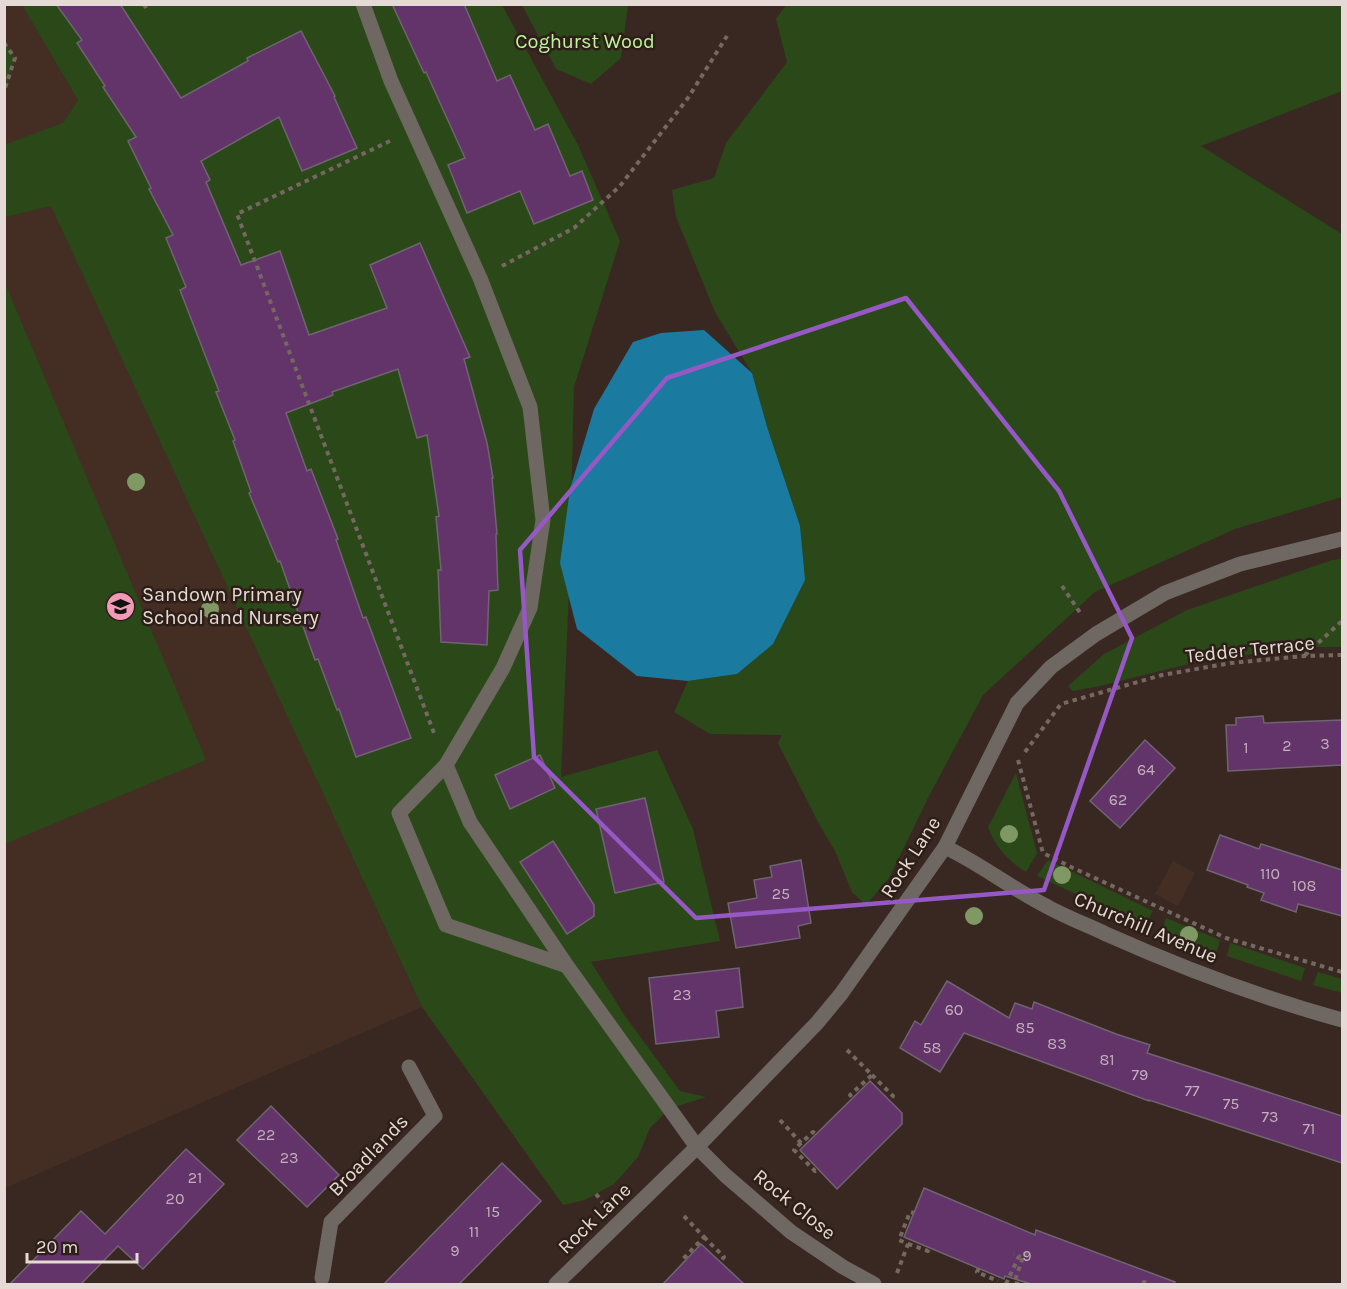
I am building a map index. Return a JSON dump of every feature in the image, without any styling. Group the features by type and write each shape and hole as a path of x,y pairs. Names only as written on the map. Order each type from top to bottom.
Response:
{"street":[{"path":"363,4 391,81 480,278 530,407 543,520 530,608 503,668 446,765 399,813 446,925 567,966"},
{"name":"Rock Lane","path":"556,1284 697,1147 817,1023 841,994 945,847 1017,703 1051,667 1096,634 1165,593 1240,564 1342,539"},
{"name":"Rock Close","path":"446,765 470,822 567,966 697,1147 725,1175 791,1232 843,1267 874,1284"},
{"name":"Churchill Avenue","path":"945,847 1048,908 1145,951 1297,1008 1342,1020"},
{"name":"Broadlands","path":"322,1282 331,1222 435,1116 409,1067"}],"path":[{"path":"144,4 147,10"},
{"path":"480,278 574,228 620,186 688,98 727,36"},
{"path":"4,43 15,58 4,91"},
{"path":"414,129 237,214 446,765"},
{"path":"1062,586 1096,634"},
{"path":"1304,656 1342,621"},
{"name":"Tedder Terrace","path":"1342,655 1231,663 1162,675 1061,704 1018,760 1043,853 1226,938 1342,972"},
{"path":"847,1050 893,1096 890,1100"},
{"path":"852,1098 850,1095 872,1075"},
{"path":"780,1120 801,1143"},
{"path":"816,1134 813,1132 794,1150 815,1171 818,1169"},
{"path":"914,1213 910,1212 899,1240 928,1251 929,1247"},
{"path":"684,1216 724,1257 720,1262"},
{"path":"684,1262 682,1260 704,1238"},
{"path":"894,1279 908,1244"},
{"path":"979,1268 977,1272 997,1283 1005,1284 1019,1256 1014,1254"},
{"path":"1019,1284 1014,1283 1024,1254 1028,1255"}],"highlighted area":[{"path":"906,298 1059,491 1132,638 1044,890 696,918 534,757 520,550 667,378"}],"shaded area":[{"name":"Sandown Primary School and Nursery","path":"22,4 78,100 34,168 422,1007 5,1188 4,5"},
{"path":"1173,861 1195,873 1178,906 1155,894"}],"green space":[{"path":"22,5 502,5 578,145 620,241 574,387 561,777 657,750 693,829 720,941 591,962 625,1016 680,1091 706,1097 669,1109 650,1128 638,1157 614,1184 585,1200 563,1205 422,1007 51,206 5,217 4,145 63,123 78,100"},
{"name":"Coghurst Wood","path":"522,5 628,5 621,58 591,84 556,69"},
{"path":"786,5 1342,5 1342,91 1201,146 1342,234 1342,497 1235,529 1095,592 983,695 929,796 889,878 866,905 852,892 835,851 778,743 782,735 710,734 674,712 688,681 737,674 768,430 752,373 715,312 676,217 672,190 714,178 726,143 787,62 776,19"},
{"path":"5,43 15,58 5,91"},
{"path":"4,281 206,760 5,844 4,844"},
{"path":"1342,559 1342,647 1302,647 1201,661 1100,686 1073,691 1068,686 1104,654 1187,610 1332,560"},
{"path":"1016,773 1037,853 1026,872 1003,853 988,827"},
{"path":"1048,860 1153,911 1145,926 1037,876"},
{"path":"1166,918 1220,940 1216,954 1161,933"},
{"path":"1230,943 1305,968 1301,981 1227,956"},
{"path":"1318,972 1342,979 1342,993 1313,985"}],"water":[{"path":"704,330 752,373 800,526 805,580 773,644 737,674 688,681 637,676 577,629 560,563 570,489 594,409 633,342 661,333"}],"building":[{"path":"56,4 120,4 181,98 248,61 247,58 301,31 335,96 357,148 302,171 279,117 201,161 210,180 206,182 241,265 280,251 309,335 387,308 370,265 420,243 470,357 464,359 487,443 493,478 498,590 489,591 487,645 441,642 438,570 441,570 436,517 439,516 427,435 417,438 398,369 332,392 333,395 286,413 307,471 311,469 338,539 336,540 363,618 366,617 411,738 356,757 318,659 315,660 280,561 278,562 249,493 251,492 233,441 235,440 216,392 219,391 180,290 186,287 166,238 173,235 128,141 136,137 77,43 82,40"},
{"path":"392,4 464,4 497,81 510,75 535,130 548,124 570,176 582,171 593,200 534,224 520,191 467,213 448,165 465,158"},
{"path":"1263,716 1264,723 1342,720 1342,765 1228,771 1226,725 1236,725 1236,718"},
{"path":"1145,740 1175,768 1120,828 1090,801"},
{"path":"540,755 555,788 510,809 495,775"},
{"path":"645,798 664,882 615,893 596,809"},
{"path":"1220,835 1259,849 1261,844 1342,870 1342,916 1298,904 1296,912 1261,900 1264,893 1207,870"},
{"path":"553,841 594,905 594,916 567,934 520,862"},
{"path":"801,860 811,923 798,926 800,938 736,948 728,903 757,898 754,880 772,877 770,866"},
{"path":"739,968 743,1007 716,1011 719,1037 656,1044 649,978"},
{"path":"947,981 1009,1018 1015,1003 1032,1009 1034,1002 1150,1045 1147,1053 1342,1116 1342,1163 1149,1101 964,1033 940,1072 900,1048 915,1021 921,1025"},
{"path":"870,1081 902,1113 902,1124 837,1189 800,1150"},
{"path":"271,1106 339,1175 307,1207 237,1140"},
{"path":"186,1149 224,1184 143,1269 118,1246 81,1284 10,1284 81,1211 105,1234"},
{"path":"502,1163 541,1201 459,1284 384,1284"},
{"path":"924,1188 1035,1235 1036,1230 1175,1282 1174,1284 1031,1284 1005,1276 1004,1279 904,1237"},
{"path":"701,1244 744,1284 663,1284"}],"place":[{"name":"Sandown Primary School and Nursery","path":"121,606"}]}
